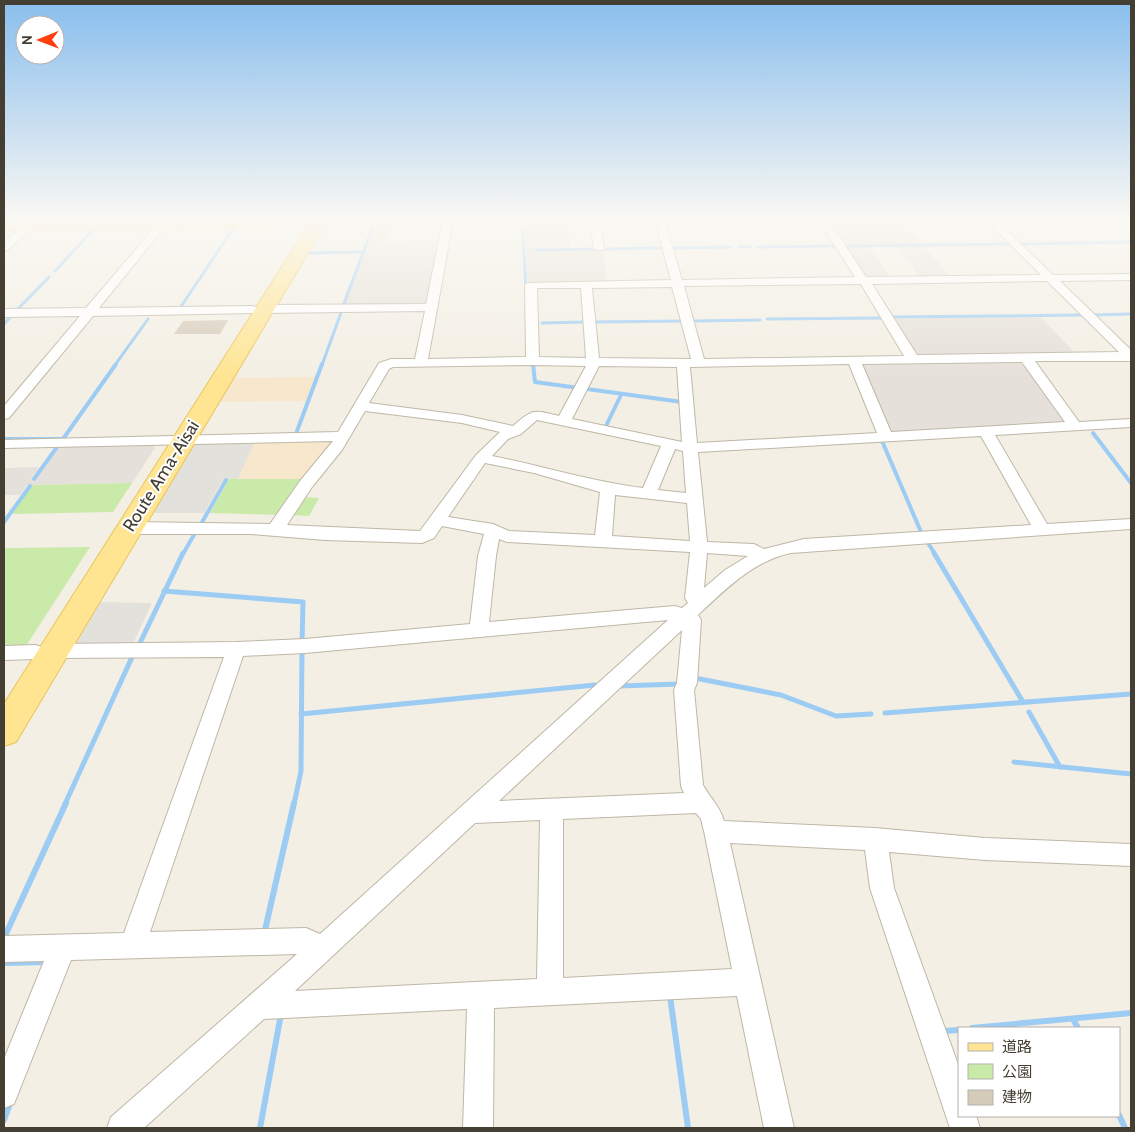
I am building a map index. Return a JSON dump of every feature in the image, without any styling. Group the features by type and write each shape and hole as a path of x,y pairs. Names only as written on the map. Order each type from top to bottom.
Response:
{"main road":[{"name":"Route Ama-Aisai","path":"259,309 279,274"},
{"name":"Route Ama-Aisai","path":"4,732 44,652 283,274"},
{"name":"Route Ama-Aisai","path":"4,702 44,652 129,528 177,439"}],"street":[{"path":"4,415 121,274"},
{"path":"421,362 438,274"},
{"path":"676,274 699,363"},
{"path":"859,274 914,360"},
{"path":"1046,274 1131,357"},
{"path":"533,361 531,284 1125,277 1131,287"},
{"path":"564,421 594,362 586,284"},
{"path":"4,313 432,307"},
{"path":"276,530 306,484 335,450 384,366 391,363 533,361 699,363 1131,357"},
{"path":"1026,358 1075,426"},
{"path":"854,361 886,437"},
{"path":"683,363 699,546 691,610 692,620 687,683 684,690 692,786 701,803 711,814 716,831 779,1128"},
{"path":"361,406 462,419 516,431"},
{"path":"129,528 251,528 325,534 422,537 428,534 481,458 503,436 516,431 534,415 690,448 1131,423"},
{"path":"985,431 1042,530"},
{"path":"4,444 343,436"},
{"path":"649,493 670,444"},
{"path":"481,458 536,469 608,489 694,499"},
{"path":"603,541 608,489"},
{"path":"437,520 493,530 507,536 754,550 761,556"},
{"path":"122,1128 323,948 691,610 725,580 761,556 804,545 1131,524"},
{"path":"479,630 487,556 493,530"},
{"path":"4,653 305,646 675,613 691,610"},
{"path":"132,947 236,649"},
{"path":"470,812 701,803"},
{"path":"550,991 552,809"},
{"path":"716,831 875,839 985,849 1131,855"},
{"path":"875,839 882,888 958,1106"},
{"path":"4,949 62,949 306,941 323,948"},
{"path":"4,1094 62,949"},
{"path":"259,1006 748,982"},
{"path":"478,1128 482,995"}],"shaded area":[{"path":"356,274 434,274 427,305 344,307"},
{"path":"527,274 606,274 607,282 528,283"},
{"path":"863,274 888,274 891,278 865,277"},
{"path":"918,274 947,274 950,277 921,278"},
{"path":"1040,316 1077,355 916,356 891,319"},
{"path":"1021,361 1025,363 1066,421 1064,424 893,433 888,430 860,365"},
{"path":"315,377 306,401 217,402 231,378"},
{"path":"335,440 305,479 224,479 204,513 190,445"},
{"path":"255,441 238,479 223,479 204,513 150,513 190,445 198,442"},
{"path":"153,445 155,448 132,483 27,485 20,495 4,495 4,468 39,467 31,479 36,480 60,446"},
{"path":"97,602 152,603 131,648 70,646"}],"green space":[{"path":"229,479 305,479 281,515 210,513"},
{"path":"132,483 113,512 12,514 32,485"},
{"path":"302,497 319,498 309,516 290,515"},
{"path":"90,547 26,646 18,650 4,650 4,552 6,548"}],"building":[{"path":"228,320 220,334 174,334 183,321"}],"waterway":[{"path":"176,308 180,308 203,274"},
{"path":"343,306 355,274"},
{"path":"525,274 526,288"},
{"path":"16,311 49,277"},
{"path":"322,365 342,310"},
{"path":"4,324 13,314"},
{"path":"1094,315 1131,314"},
{"path":"891,317 1082,315"},
{"path":"767,319 882,318"},
{"path":"115,365 148,319"},
{"path":"694,321 760,320"},
{"path":"592,322 684,321"},
{"path":"542,323 586,322"},
{"path":"4,439 63,439 116,364"},
{"path":"297,431 322,364"},
{"path":"533,365 529,364 533,364 535,382 579,388"},
{"path":"587,389 682,402"},
{"path":"605,428 621,395"},
{"path":"1093,433 1131,483"},
{"path":"882,441 921,532"},
{"path":"34,479 57,447"},
{"path":"201,524 226,480"},
{"path":"4,522 30,486"},
{"path":"183,554 195,533"},
{"path":"928,543 935,554"},
{"path":"165,591 183,553"},
{"path":"934,553 1023,702"},
{"path":"139,645 165,591"},
{"path":"165,591 303,602 302,643"},
{"path":"301,714 302,649"},
{"path":"65,804 133,655"},
{"path":"695,676 695,678 781,695 836,716 871,714"},
{"path":"619,686 680,684"},
{"path":"301,714 595,685"},
{"path":"885,713 1131,694"},
{"path":"1029,712 1060,767"},
{"path":"294,804 301,771 301,714"},
{"path":"1014,762 1060,767"},
{"path":"1060,767 1131,774"},
{"path":"4,938 66,803"},
{"path":"265,930 294,803"},
{"path":"4,963 47,962"},
{"path":"670,996 688,1128"},
{"path":"983,1027 1131,1013"},
{"path":"260,1128 281,1014"},
{"path":"1073,1019 1077,1027"},
{"path":"942,1031 958,1030"},
{"path":"4,1120 11,1101"},
{"path":"1120,1117 1125,1128"}]}
